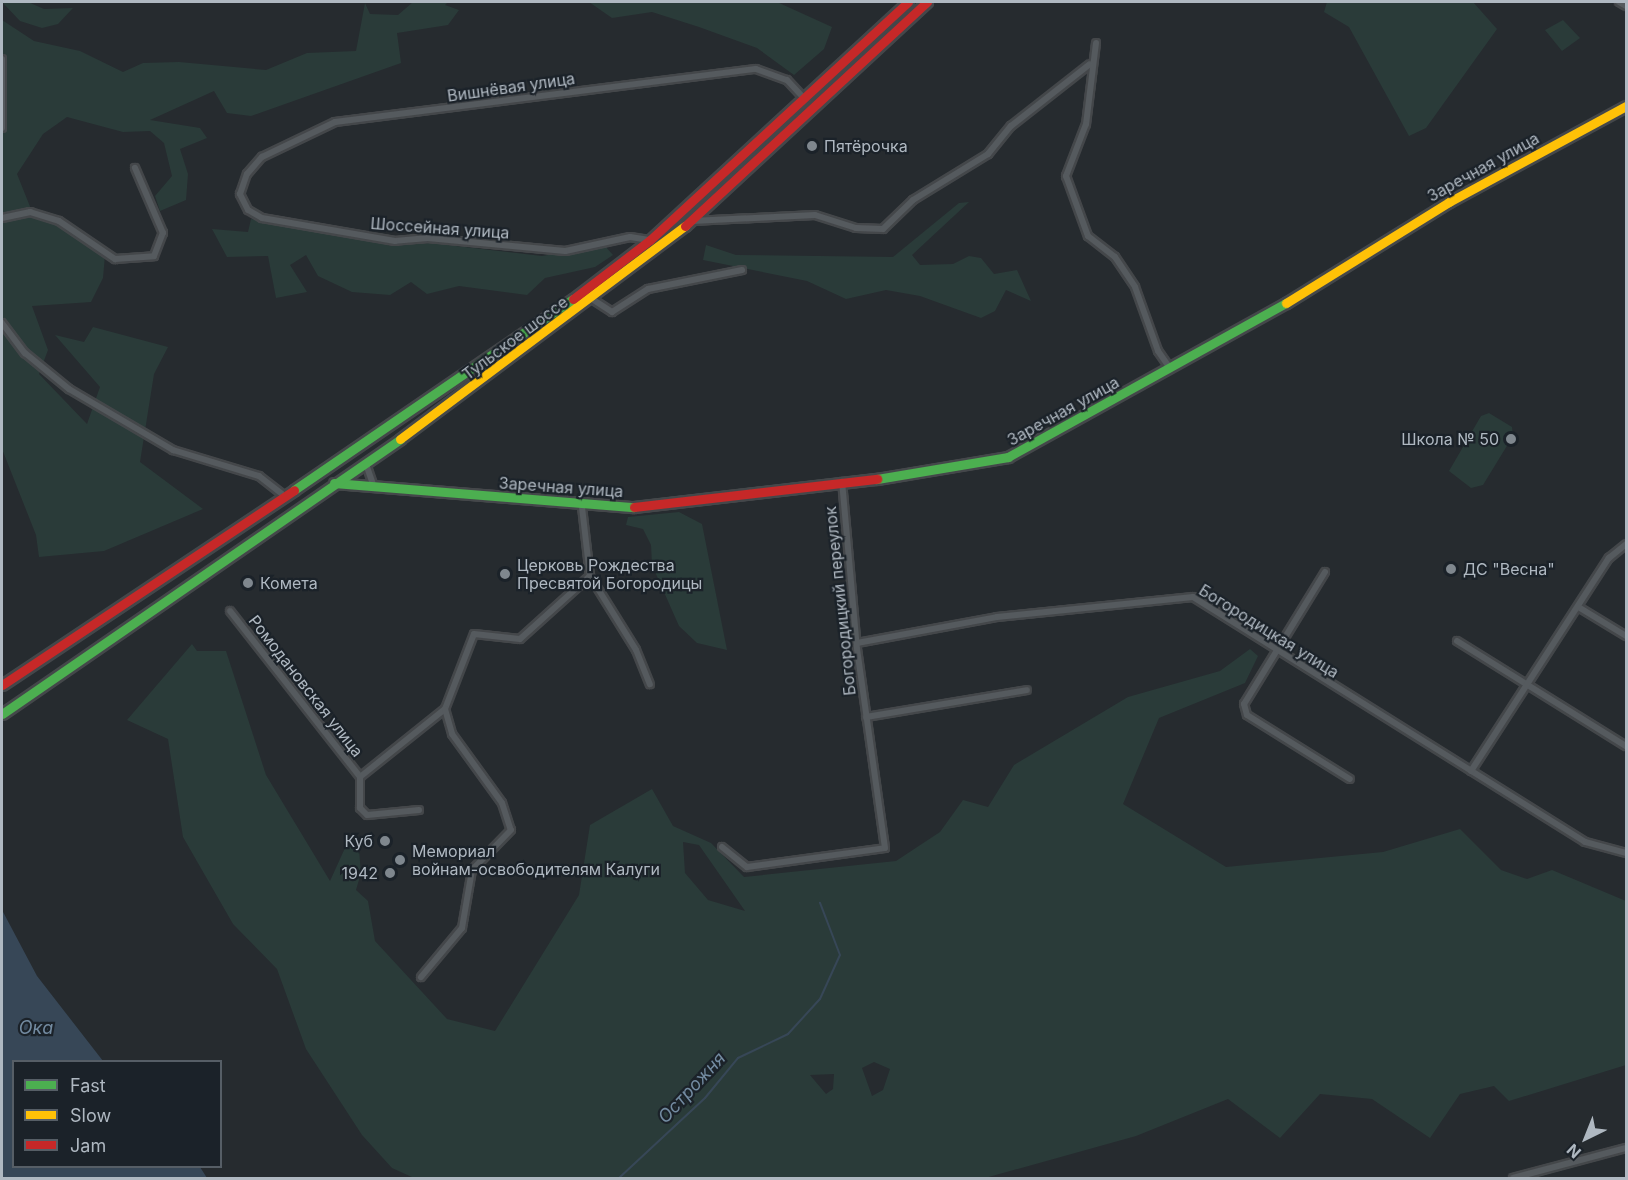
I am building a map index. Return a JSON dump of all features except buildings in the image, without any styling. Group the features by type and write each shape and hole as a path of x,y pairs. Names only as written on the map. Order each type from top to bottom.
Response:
{"main road":[{"name":"Тульское шоссе","path":"2,685 521,339 650,240 806,99 908,2"},
{"name":"Тульское шоссе","path":"2,714 370,458 592,299 692,221 927,2"},
{"name":"Заречная улица","path":"334,483 582,507 715,499 1008,457 1171,369 1343,271 1449,202 1626,106"}],"street":[{"path":"1619,2 1626,6"},
{"path":"1096,42 1090,64 1086,124 1066,176 1088,236 1115,257 1135,287 1158,351 1171,369"},
{"path":"2,59 2,128"},
{"path":"692,221 815,214 856,228 883,229 914,200 988,154 1011,126 1090,64"},
{"name":"Вишнёвая улица","path":"240,194 247,174 262,157 335,122 756,69 787,80 806,99"},
{"path":"2,218 30,212 59,221 115,260 154,256 164,233 135,168"},
{"name":"Шоссейная улица","path":"240,194 248,210 262,218 395,242 428,238 565,251 630,237 650,240"},
{"path":"592,299 612,312 648,289 742,270"},
{"path":"2,323 25,353 69,389 172,450 259,476 287,497"},
{"path":"370,458 366,471 375,487"},
{"name":"Богородицкий переулок","path":"722,847 747,867 885,848 857,643 842,482"},
{"path":"582,507 590,576 636,650 650,684"},
{"path":"1471,771 1526,685 1580,608 1609,558 1626,544"},
{"path":"1325,572 1244,704 1246,715 1350,780"},
{"path":"421,977 462,928 472,870 511,830 502,803 452,734 445,709 474,634 520,639 590,576"},
{"name":"Богородицкая улица","path":"857,643 997,616 1179,594 1193,597 1276,651 1585,842 1626,853"},
{"path":"1580,608 1626,636"},
{"name":"Ромодановская улица","path":"230,610 360,777 360,808 367,815 419,810"},
{"path":"1457,641 1626,746"},
{"name":"Богородицкий переулок","path":"866,717 1027,690"},
{"name":"Ромодановская улица","path":"360,777 445,709"},
{"path":"1513,1179 1626,1148"}],"shaded area":[{"path":"2,2 28,2 44,9 73,8 58,24 42,28 20,21"},
{"path":"413,2 448,2 445,5 459,10 448,25 397,33 401,63 251,116 227,113 214,91 150,120 200,128 207,138 180,149 188,174 186,200 160,211 155,196 172,176 164,143 150,131 123,132 67,117 43,134 17,174 33,214 63,226 105,255 103,278 91,302 32,306 48,350 39,374 87,424 100,387 55,335 84,342 93,327 168,347 154,374 140,462 203,509 104,551 39,557 36,535 2,449 2,20 34,41 80,51 123,72 143,63 179,62 266,70 307,53 356,51 365,3 370,14 398,15"},
{"path":"589,2 777,2 832,27 824,49 794,75 757,48 699,27 652,12 612,18"},
{"path":"1327,2 1473,2 1497,29 1426,128 1409,136 1349,27 1324,12"},
{"path":"1563,20 1580,38 1562,51 1545,30"},
{"path":"969,202 912,255 920,265 953,264 969,256 981,258 994,274 1017,270 1031,301 1006,290 995,311 981,318 920,296 886,290 846,299 807,281 703,260 706,245 736,255 893,257 959,203"},
{"path":"251,219 393,246 430,243 542,256 605,246 613,255 595,267 545,278 527,295 459,286 427,294 411,282 390,295 352,292 318,276 306,255 290,265 307,292 276,298 268,256 227,257 212,229 248,232"},
{"path":"1489,413 1512,427 1513,436 1483,485 1471,488 1449,471 1481,416"},
{"path":"679,512 702,524 727,650 697,643 679,626 652,565 651,545 643,529 626,525 628,517"},
{"path":"192,644 197,651 226,651 266,775 330,881 350,837 358,838 361,873 356,890 368,901 375,941 447,1019 495,1031 579,895 590,825 652,789 673,826 711,843 744,877 896,861 940,832 963,800 988,807 1014,765 1128,697 1220,671 1250,649 1258,656 1245,683 1159,718 1123,804 1226,867 1383,852 1460,829 1501,870 1527,879 1552,870 1626,901 1626,1065 1509,1101 1494,1086 1460,1094 1430,1138 1372,1099 1320,1094 1280,1138 1228,1099 1136,1136 985,1178 414,1178 392,1168 362,1135 306,1049 277,969 233,924 183,837 168,739 127,720","holes":["683,842 699,845 745,911 708,900 685,873","874,1062 890,1069 883,1090 872,1096 862,1068","834,1074 833,1089 826,1094 810,1075"]}],"water":[{"name":"Ока","path":"2,910 37,976 102,1060 12,1060 12,1168 201,1168 207,1178 2,1178"}],"waterway":[{"name":"Острожня","path":"619,1178 705,1098 738,1058 788,1034 820,999 840,955 820,903"}],"traffic: fast":[{"path":"294,490 573,299"},
{"path":"877,479 1008,457 1286,303"},
{"path":"2,714 400,439"},
{"path":"334,483 634,507"}],"traffic: slow":[{"path":"1286,303 1449,202 1626,106"},
{"path":"400,439 685,226"}],"traffic: jam":[{"path":"573,299 650,240 908,2"},
{"path":"685,226 927,2"},
{"path":"634,507 877,479"},
{"path":"2,685 294,490"}],"place":[{"name":"Пятёрочка","path":"812,146"},
{"name":"Школа № 50","path":"1511,439"},
{"name":"ДС \"Весна\"","path":"1451,569"},
{"name":"Церковь Рождества Пресвятой Богородицы","path":"505,574"},
{"name":"Комета","path":"248,583"},
{"name":"Куб","path":"385,841"},
{"name":"Мемориал войнам-освободителям Калуги","path":"400,860"},
{"name":"1942","path":"390,873"}]}
